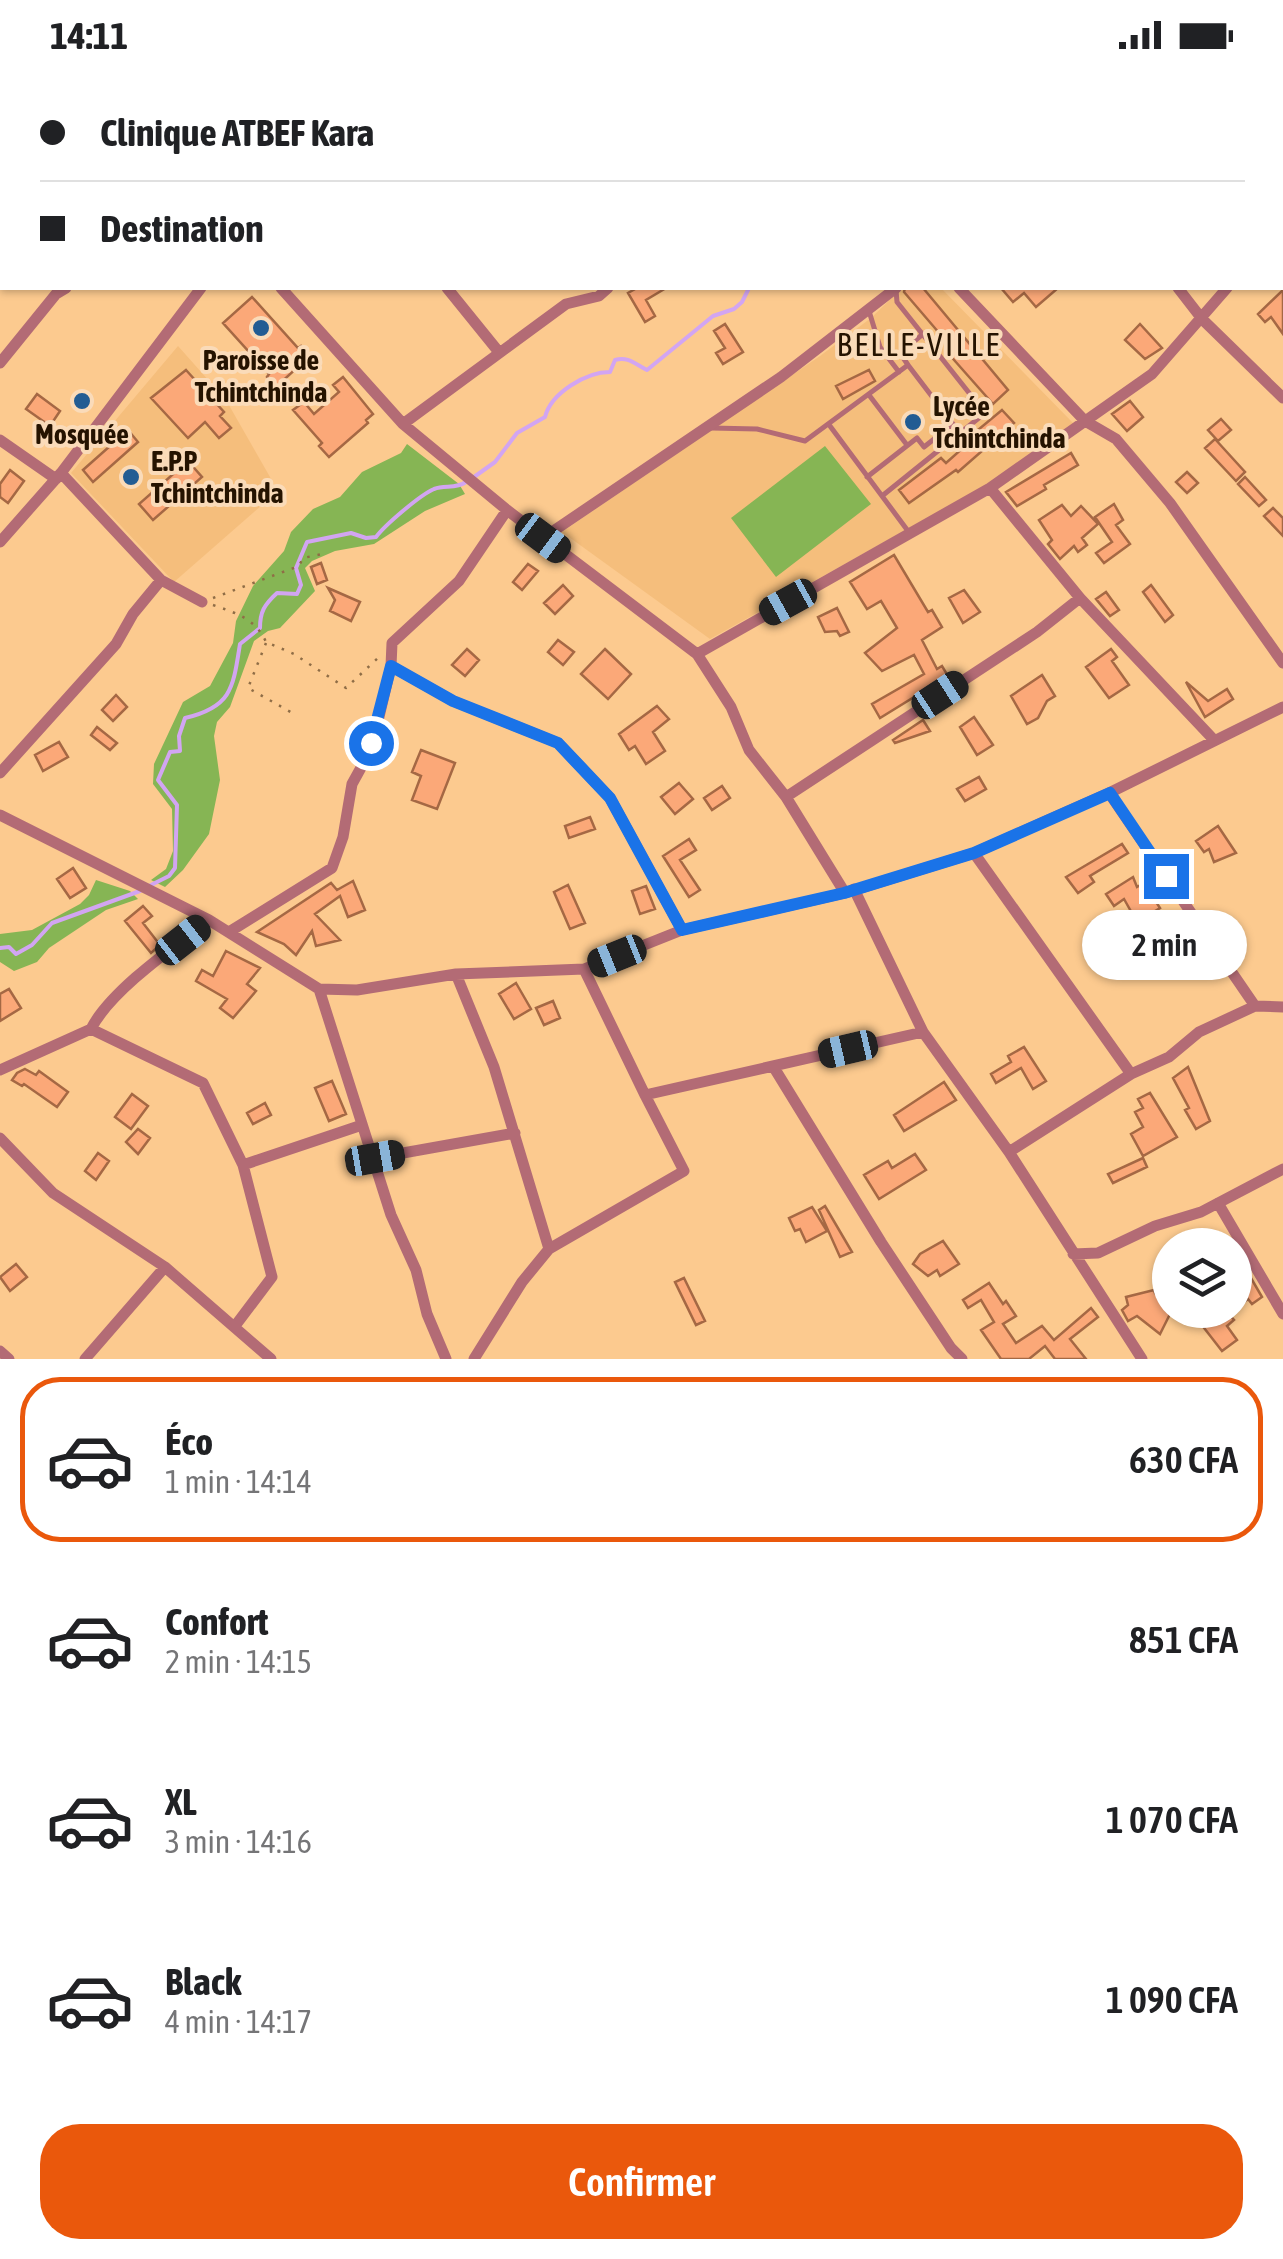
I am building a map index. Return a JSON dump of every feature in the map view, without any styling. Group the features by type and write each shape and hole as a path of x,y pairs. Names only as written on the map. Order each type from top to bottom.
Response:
{"street":[{"path":"0,363 63,290"},
{"path":"0,542 59,476 199,290"},
{"path":"283,290 403,424 507,510 698,654 731,707 749,750 849,891 923,1032 1008,1152 1142,1359"},
{"path":"449,290 498,351"},
{"path":"403,424 566,304 599,296 606,290"},
{"path":"543,538 781,378 894,290"},
{"path":"961,290 1085,421 1116,439 1170,504 1283,663"},
{"path":"1180,290 1202,319 1283,398"},
{"path":"698,654 990,488 1152,374 1225,290"},
{"path":"0,440 59,476 161,580 202,602"},
{"path":"990,488 1080,598 1214,740"},
{"path":"230,932 332,868 343,837 352,784 378,721 391,666 392,643 459,581 507,510"},
{"path":"0,773 116,644 161,580"},
{"path":"786,797 1037,632 1080,598"},
{"path":"391,666 453,701 558,743 610,798 682,930"},
{"path":"0,815 209,920 319,989 357,990 456,974 584,969 682,930 849,891 974,853 1110,793 1283,707"},
{"path":"1110,793 1254,1006"},
{"path":"974,853 1132,1074"},
{"path":"0,1070 91,1029 98,1014 157,960 209,920"},
{"path":"474,1359 522,1282 549,1249 684,1172 584,969"},
{"path":"456,974 494,1067 549,1249"},
{"path":"319,989 391,1216 416,1270 427,1314 446,1359"},
{"path":"1008,1152 1132,1074 1169,1057 1199,1032 1254,1006 1283,1007"},
{"path":"91,1029 203,1083 242,1165 272,1277 235,1326"},
{"path":"645,1094 923,1032"},
{"path":"773,1066 880,1242 962,1359"},
{"path":"242,1165 362,1125"},
{"path":"375,1158 514,1134"},
{"path":"0,1138 52,1193 165,1266 271,1359"},
{"path":"1073,1254 1098,1253 1155,1226 1202,1212 1283,1169"},
{"path":"1218,1203 1283,1314"},
{"path":"85,1359 165,1266"},
{"path":"938,1359 951,1348"},
{"path":"0,1351 10,1359"}],"lane":[{"path":"882,496 985,414 897,302 896,290"},
{"path":"869,311 880,348 899,372"},
{"path":"923,334 900,353 961,433"},
{"path":"703,429 756,429 805,441 908,365"},
{"path":"869,395 907,445"},
{"path":"924,447 954,424"},
{"path":"830,426 910,534"},
{"path":"867,476 917,438 932,456"}],"path":[{"path":"202,602 299,566 303,558 322,554"},
{"path":"202,602 242,615 260,628 266,642 294,654 346,688 392,643"},
{"path":"266,642 248,688 296,715"}],"shaded area":[{"path":"900,290 943,290 1075,425 990,483 710,639 562,532 820,356 871,318"},
{"name":"E.P.P Tchintchinda","path":"178,346 226,400 278,491 174,582 71,473"}],"green space":[{"path":"407,444 459,484 465,494 425,511 374,544 335,551 305,568 315,591 280,628 254,641 230,707 217,722 214,736 220,780 209,834 165,887 151,880 166,869 173,851 172,809 153,784 154,764 183,702 210,686 233,643 236,621 253,586 284,551 291,532 313,509 340,497 362,472 401,453"},
{"path":"825,446 871,504 776,577 731,518"},
{"path":"96,880 130,891 138,899 106,910 49,948 37,962 14,971 0,962 0,934 32,930 80,904"}],"building":[{"path":"663,290 646,300 655,316 645,322 628,293"},
{"path":"925,290 1008,390 993,404 947,352 952,348 904,292"},
{"path":"1003,290 1056,290 1036,307 1024,293 1013,302"},
{"path":"1283,290 1283,334 1271,317 1265,322 1258,314"},
{"path":"252,297 310,356 276,387 223,323"},
{"path":"725,324 743,352 723,364 716,353 725,348 714,331"},
{"path":"1140,324 1162,348 1145,359 1125,340"},
{"path":"186,370 224,412 220,416 231,428 219,438 205,422 188,438 151,398"},
{"path":"869,370 875,381 843,399 836,386"},
{"path":"343,377 373,414 329,457 293,410 304,402 314,414 339,392 333,385"},
{"path":"37,394 60,411 50,426 26,409"},
{"path":"1130,401 1143,417 1127,431 1112,414"},
{"path":"1002,410 1014,423 958,472 909,503 899,490 941,458 946,463 964,447 961,444"},
{"path":"1221,419 1231,430 1218,441 1208,430"},
{"path":"128,430 138,442 93,482 83,470"},
{"path":"1215,439 1245,472 1236,481 1205,448"},
{"path":"1071,453 1078,465 1044,485 1046,489 1017,506 1006,492"},
{"path":"188,461 202,477 153,520 139,504"},
{"path":"10,470 24,481 8,503 0,497 0,484"},
{"path":"1187,472 1198,483 1187,493 1176,482"},
{"path":"1245,477 1266,500 1259,506 1238,484"},
{"path":"1114,504 1123,520 1116,525 1130,544 1104,563 1096,553 1112,542 1095,517"},
{"path":"1062,505 1071,516 1081,506 1098,524 1082,538 1087,545 1078,552 1074,546 1060,559 1048,544 1052,540 1039,520"},
{"path":"1273,508 1283,518 1283,536 1264,516"},
{"path":"894,555 928,612 932,610 942,627 922,640 937,669 942,666 948,676 880,718 872,704 924,674 914,655 882,671 865,653 897,628 881,601 867,609 850,582"},
{"path":"321,563 327,580 317,584 311,567"},
{"path":"528,564 538,571 522,590 513,582"},
{"path":"563,585 573,596 555,614 544,603"},
{"path":"1151,585 1173,615 1165,622 1143,592"},
{"path":"328,588 360,602 351,621 330,611 335,600"},
{"path":"964,590 980,612 963,623 949,598"},
{"path":"1106,592 1119,610 1110,616 1096,599"},
{"path":"837,608 849,632 840,636 837,631 825,632 818,617"},
{"path":"558,640 574,652 563,665 548,652"},
{"path":"467,649 479,660 465,676 452,665"},
{"path":"605,649 631,674 608,699 581,674"},
{"path":"1111,649 1117,657 1112,661 1129,685 1109,698 1086,667"},
{"path":"1042,675 1055,696 1047,701 1038,718 1027,724 1011,696"},
{"path":"1186,682 1208,701 1227,689 1233,699 1205,717"},
{"path":"116,695 127,707 113,721 102,710"},
{"path":"657,706 669,719 653,732 665,751 646,764 635,746 629,750 619,734"},
{"path":"974,717 993,745 977,755 960,727"},
{"path":"923,720 930,731 895,743 893,740"},
{"path":"97,727 117,743 110,750 91,735"},
{"path":"59,742 68,757 43,771 35,755"},
{"path":"421,750 455,763 437,809 412,800 421,776 412,772"},
{"path":"979,777 986,789 965,801 957,789"},
{"path":"679,783 693,799 675,814 661,797"},
{"path":"722,786 730,798 712,810 704,798"},
{"path":"590,817 595,829 569,838 565,826"},
{"path":"1218,826 1236,853 1214,862 1209,849 1204,852 1196,841"},
{"path":"689,839 696,850 680,860 700,890 689,897 663,856"},
{"path":"1122,844 1128,853 1090,876 1094,882 1078,893 1066,877"},
{"path":"73,868 86,888 70,898 57,879"},
{"path":"1133,877 1137,887 1144,883 1160,908 1137,922 1124,899 1114,906 1106,894"},
{"path":"353,881 365,910 348,917 340,896 315,914 340,940 316,946 312,931 296,955 284,944 257,932 331,883 337,890"},
{"path":"568,885 585,923 570,929 554,892"},
{"path":"646,886 655,909 640,914 632,891"},
{"path":"143,906 152,916 143,923 160,945 151,953 125,921"},
{"path":"226,951 260,968 247,984 256,991 233,1018 220,1008 227,999 196,981 202,970 213,976"},
{"path":"516,983 531,1009 514,1019 499,994"},
{"path":"9,989 21,1008 0,1021 0,994"},
{"path":"553,1001 560,1018 544,1025 536,1008"},
{"path":"1024,1047 1046,1081 1033,1089 1021,1068 996,1083 991,1074 1011,1062 1008,1056"},
{"path":"1188,1067 1210,1121 1196,1129 1173,1078"},
{"path":"25,1069 36,1075 39,1071 68,1092 57,1107 12,1080"},
{"path":"332,1081 346,1114 329,1121 315,1088"},
{"path":"944,1082 956,1100 904,1131 894,1115"},
{"path":"1150,1093 1177,1137 1143,1156 1131,1134 1143,1127 1135,1112 1143,1108 1138,1099"},
{"path":"132,1094 148,1106 131,1129 115,1117"},
{"path":"265,1103 271,1115 253,1124 247,1113"},
{"path":"138,1129 150,1138 138,1154 126,1142"},
{"path":"98,1153 109,1161 96,1180 85,1171"},
{"path":"915,1154 926,1170 879,1199 864,1175 888,1161 892,1168"},
{"path":"1143,1158 1147,1167 1113,1183 1108,1174"},
{"path":"825,1206 852,1252 840,1257 819,1210"},
{"path":"812,1207 827,1231 806,1242 789,1218"},
{"path":"943,1241 959,1264 940,1276 937,1270 928,1276 913,1264 920,1254"},
{"path":"16,1264 27,1277 10,1291 0,1277"},
{"path":"684,1278 705,1321 696,1325 675,1282"},
{"path":"1252,1280 1262,1297 1252,1304"},
{"path":"989,1283 1016,1316 1003,1324 1016,1343 1042,1326 1054,1340 1091,1308 1098,1317 1070,1339 1086,1359 1055,1359 1045,1346 1029,1359 1001,1359 981,1330 994,1322 981,1300 968,1308 963,1300"},
{"path":"1152,1290 1152,1328 1137,1316 1128,1321 1122,1310 1128,1305 1126,1297"},
{"path":"1204,1328 1228,1328 1237,1340 1222,1351"}],"waterway":[{"path":"474,477 495,462 517,433 545,417 562,392 591,376 610,372 615,360 631,361 647,370 713,316 734,309 748,290"},
{"path":"149,886 169,876 175,868 177,805 158,780 170,752 180,751 179,736 185,718 212,708 228,693 240,644 260,628 269,601 277,593 297,594 301,585 296,568 307,542 351,533 376,537 428,492 466,482"},
{"path":"0,948 9,947 16,954 32,945 52,923 140,891"}],"place":[{"name":"Paroisse de Tchintchinda","path":"261,328"},
{"name":"Mosquée","path":"82,401"},
{"name":"Lycée Tchintchinda","path":"913,422"},
{"name":"E.P.P Tchintchinda","path":"131,477"}],"district":[{"name":"BELLE-VILLE","path":"919,345"}],"route":[{"path":"371,743 391,666 453,701 558,743 610,798 682,930 844,893 974,853 1110,793 1166,876"}]}
